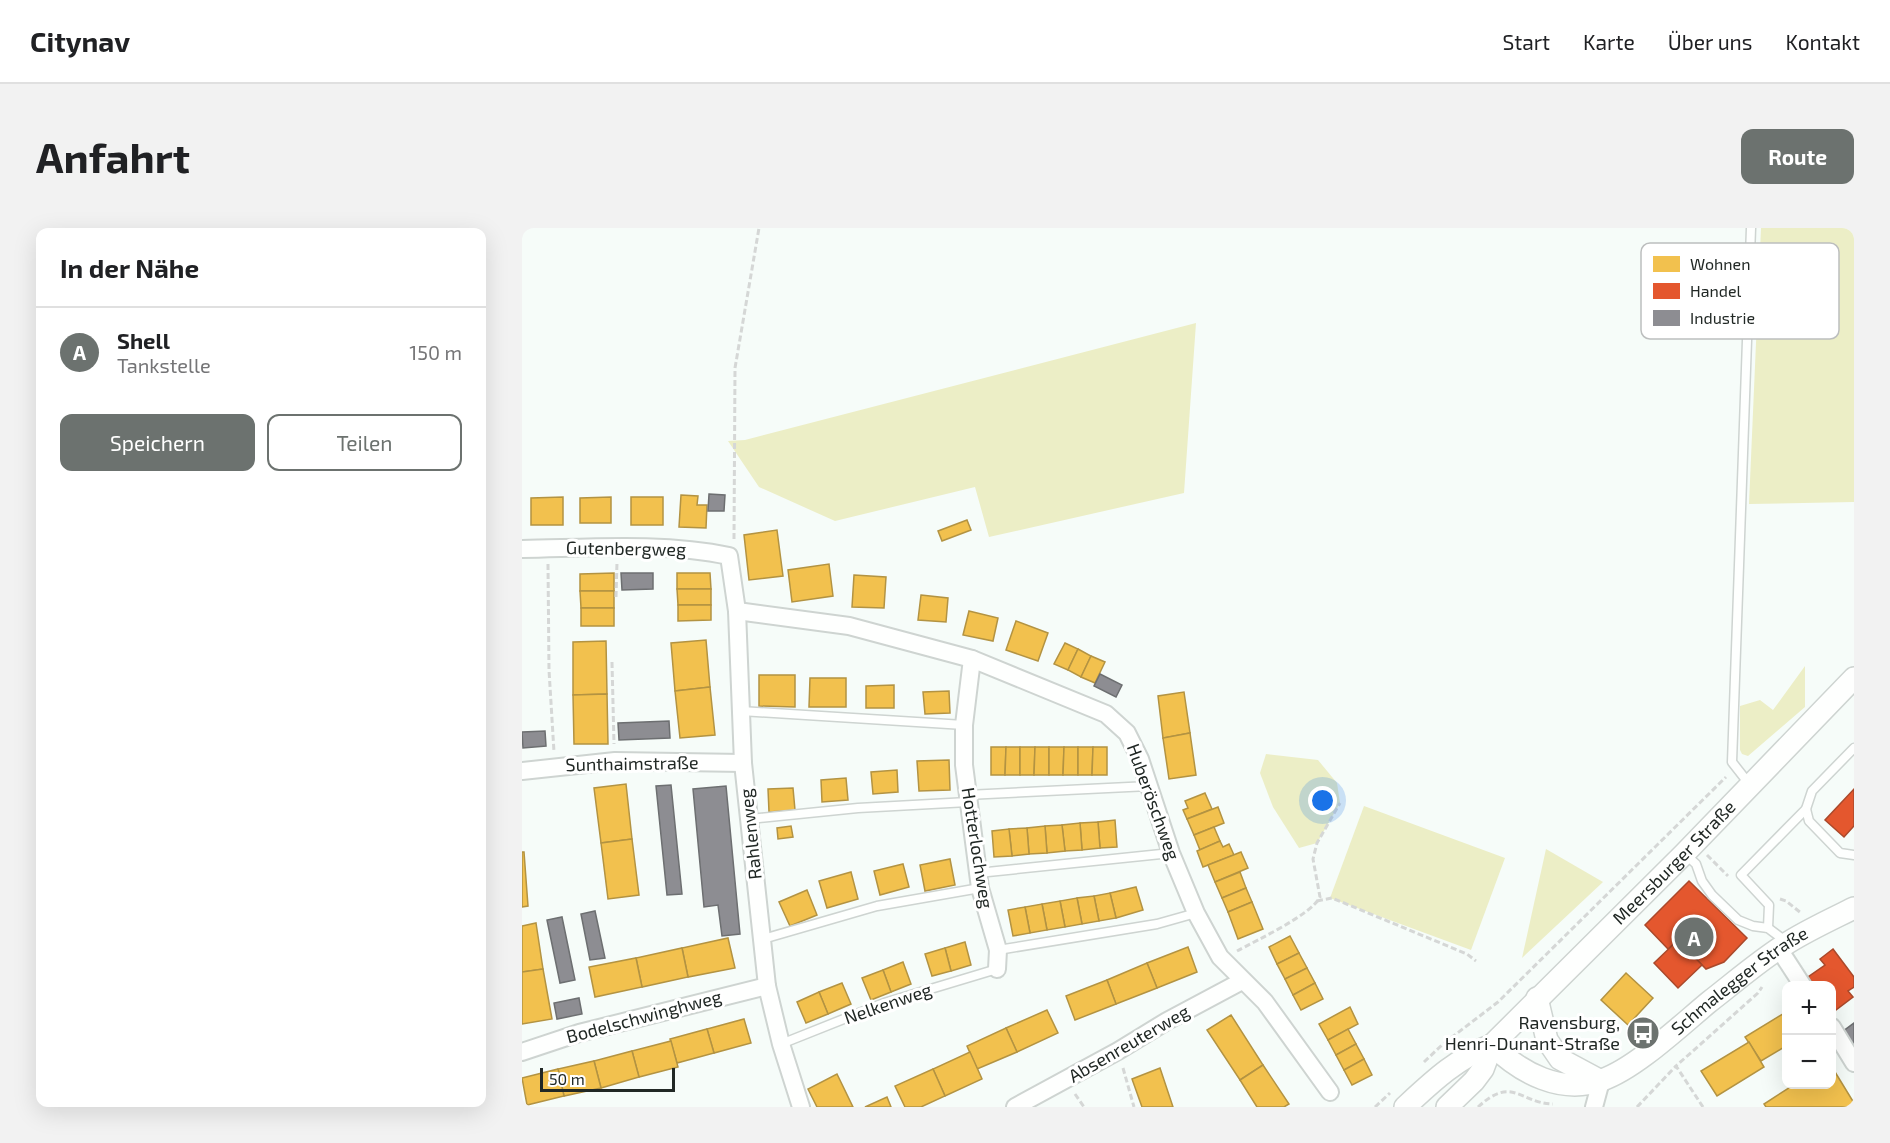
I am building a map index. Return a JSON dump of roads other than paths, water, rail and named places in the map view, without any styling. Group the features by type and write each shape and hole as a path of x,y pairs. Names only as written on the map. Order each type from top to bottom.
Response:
{"street":[{"name":"Gutenbergweg","path":"522,549 702,550 729,556"},
{"name":"Rahlenweg","path":"729,556 737,611 743,763 767,986 781,1044 801,1107"},
{"name":"Huberöschweg","path":"737,611 849,626 972,659 1106,714 1127,733 1140,759 1172,853 1196,913 1223,959 1265,1002 1330,1092"},
{"name":"Hotterlochweg","path":"972,659 964,725 964,765 979,880 998,950 997,969"},
{"name":"Meersburger Straße","path":"1447,1107 1483,1069 1492,1045 1684,854 1854,678"},
{"name":"Sunthaimstraße","path":"522,771 615,761 743,763"},
{"name":"Schmalegger Straße","path":"1492,1045 1524,1070 1551,1083 1601,1081 1641,1057 1783,946 1854,908"},
{"path":"1783,946 1800,981"},
{"name":"Absenreuterweg","path":"1015,1107 1242,981"},
{"name":"Bodelschwinghweg","path":"522,1052 579,1033 767,986"},
{"path":"1537,998 1547,1040 1560,1059 1601,1081 1594,1107"},
{"path":"1836,1034 1854,1063"},
{"name":"Meersburger Straße","path":"1405,1107 1446,1069 1475,1051 1492,1045"}],"lane":[{"path":"1750,243 1751,228"},
{"path":"1747,339 1732,762 1750,785"},
{"path":"741,711 964,725"},
{"path":"1783,946 1768,928 1769,905 1741,875 1806,809 1812,792 1854,747"},
{"path":"750,819 968,798 1149,786"},
{"path":"1806,809 1809,821 1840,853 1854,855"},
{"path":"763,939 979,880 1172,853"},
{"path":"1684,854 1696,864 1702,881 1712,895 1738,921 1768,928"},
{"path":"998,950 1157,924 1196,913"},
{"name":"Nelkenweg","path":"781,1044 884,1003 997,969"}],"place":[{"name":"Shell","path":"1694,937"},
{"name":"Ravensburg, Henri-Dunant-Straße","path":"1643,1033"}]}
